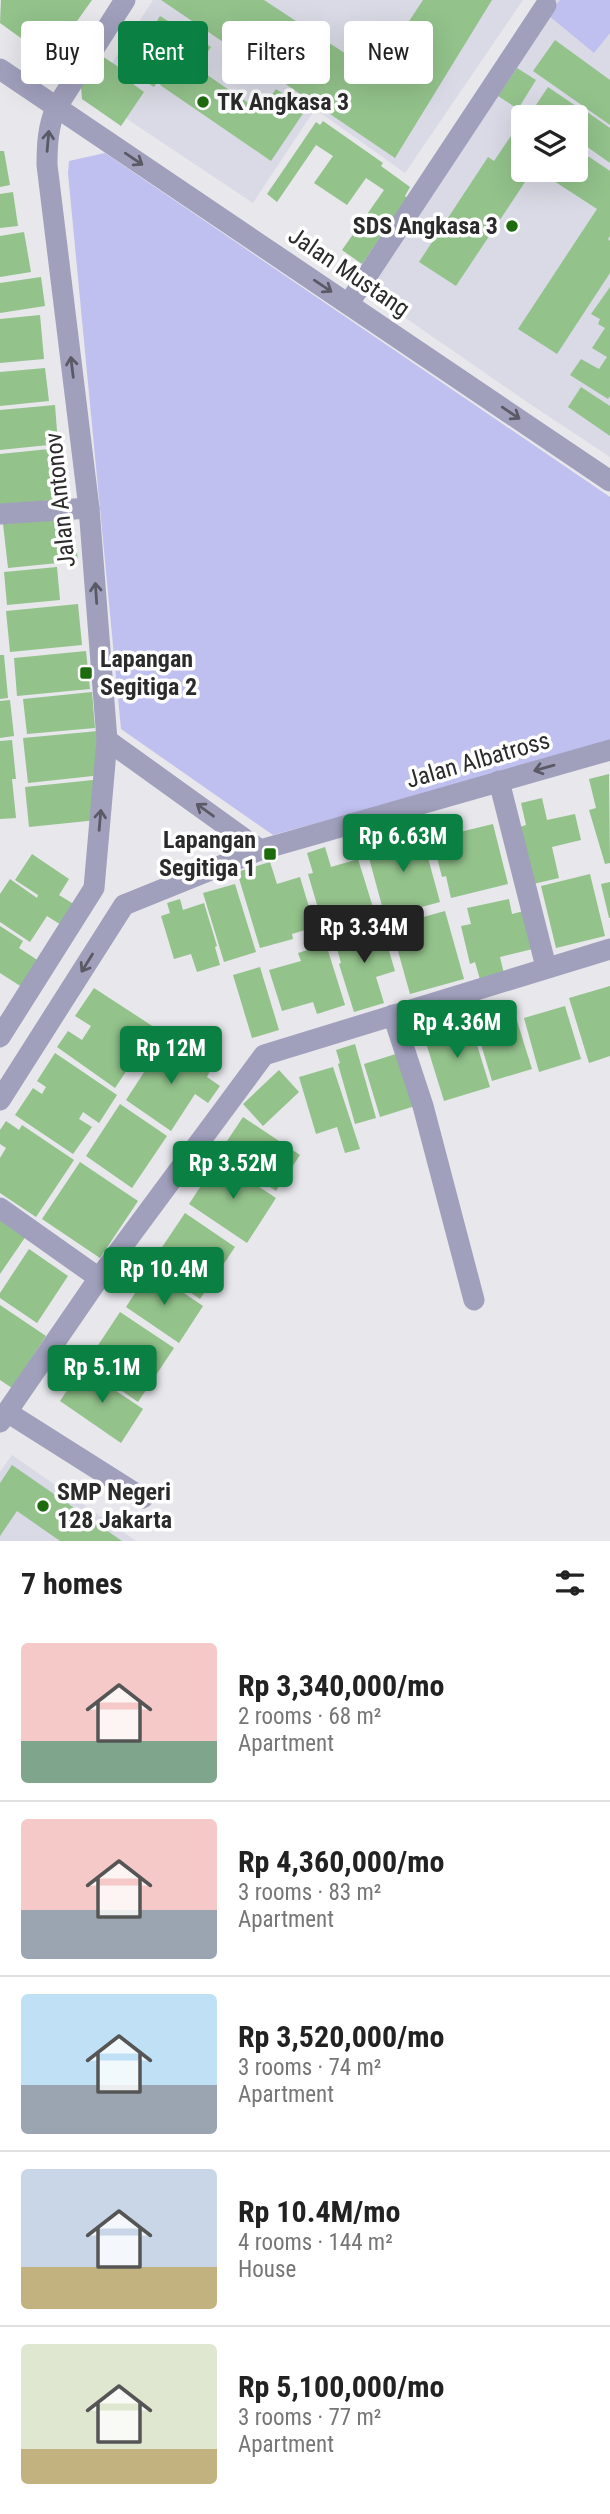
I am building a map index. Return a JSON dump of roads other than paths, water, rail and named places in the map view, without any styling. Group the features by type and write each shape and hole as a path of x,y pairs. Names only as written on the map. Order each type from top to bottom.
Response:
{"lane":[{"name":"Jalan Antonov","path":"94,888 107,740 89,508 47,165 50,121 125,0"},
{"path":"349,303 547,5"},
{"name":"Jalan Mustang","path":"0,69 610,481"},
{"path":"0,514 89,508"},
{"path":"107,740 260,850"},
{"name":"Jalan Albatross","path":"124,905 260,850 610,750"},
{"path":"499,781 546,967"},
{"path":"0,1037 94,888 124,905 0,1100"},
{"path":"143,1498 4,1417 99,1278 264,1055 610,949"},
{"path":"393,1015 423,1106 474,1300"},
{"path":"0,1208 99,1278"}],"place":[{"name":"TK Angkasa 3","path":"203,102"},
{"name":"SDS Angkasa 3","path":"512,226"},
{"name":"Lapangan Segitiga 2","path":"86,673"},
{"name":"Lapangan Segitiga 1","path":"270,854"},
{"name":"SMP Negeri 128 Jakarta","path":"43,1506"}]}
